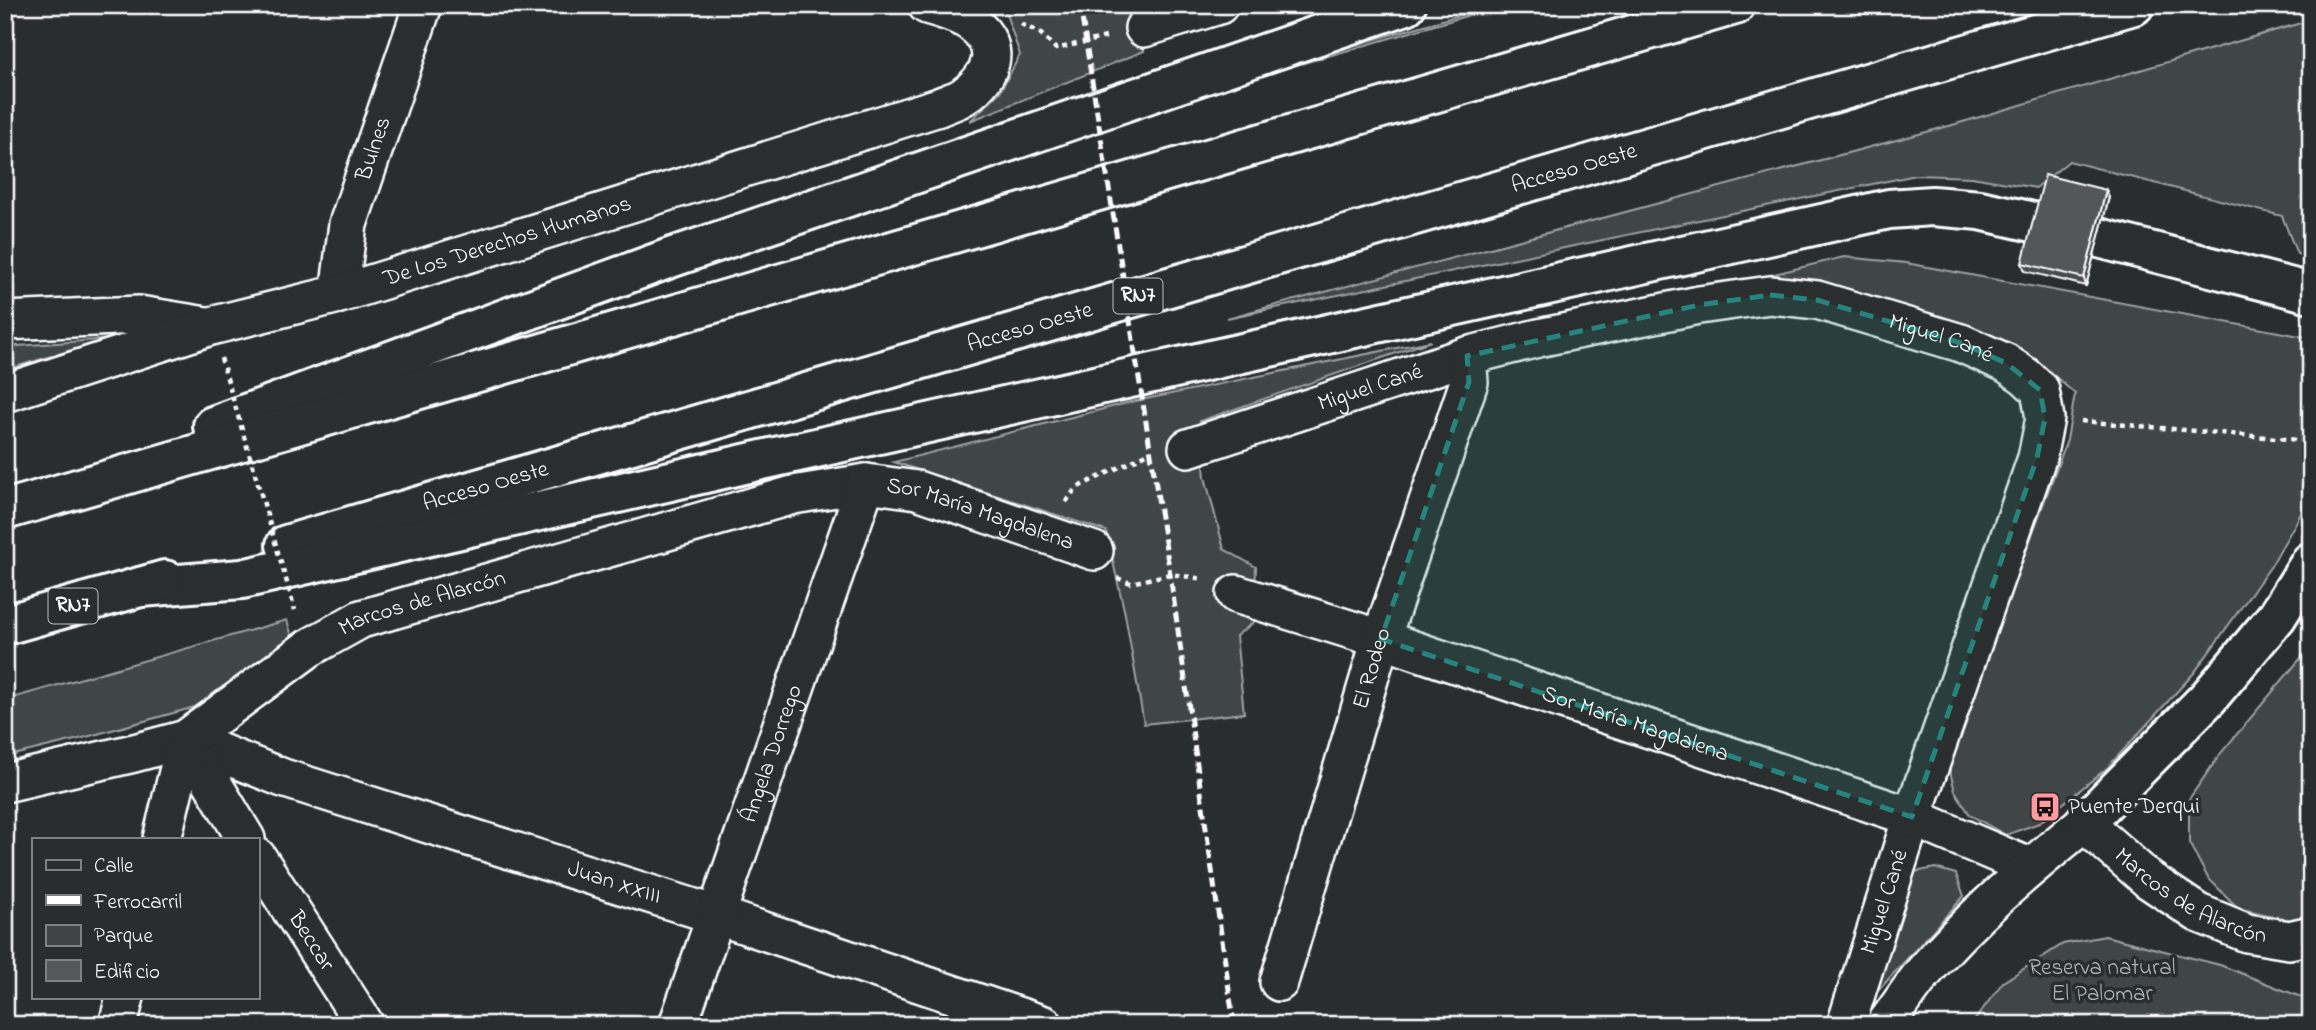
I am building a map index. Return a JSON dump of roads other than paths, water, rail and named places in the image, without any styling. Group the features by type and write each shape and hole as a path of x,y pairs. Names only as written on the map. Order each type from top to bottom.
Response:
{"main road":[{"path":"111,480 175,440 644,267 1406,5"},
{"path":"5,510 1735,5"},
{"name":"Acceso Oeste","path":"5,625 2134,5"},
{"path":"141,587 242,579 1889,209 1932,206 1980,210 2311,293"},
{"path":"2084,822 2208,698 2277,616 2311,562"}],"street":[{"name":"Bulnes","path":"339,294 348,224 423,5"},
{"name":"De Los Derechos Humanos","path":"5,393 216,342 339,294 939,107 962,97 984,76 986,46 973,24 957,15 927,5"},
{"path":"1143,28 1219,5"},
{"name":"Miguel Cané","path":"1188,448 1467,356 1538,338 1699,305 1770,295 1817,300 1961,343 2006,363 2040,390 2045,418 2037,458 1912,817 1846,1025"},
{"path":"5,321 139,315 216,342"},
{"name":"El Rodeo","path":"1279,982 1381,639 1469,382 1467,356"},
{"name":"Sor María Magdalena","path":"866,483 917,490 1094,551"},
{"name":"Marcos de Alarcón","path":"5,783 134,754 186,739 309,648 361,619 793,495 866,483"},
{"name":"Ángela Dorrego","path":"678,1025 866,483"},
{"name":"Sor María Magdalena","path":"1236,594 1381,639 1912,817 2029,867"},
{"path":"162,838 186,739"},
{"path":"186,739 245,838"},
{"name":"Juan XXIII","path":"186,739 283,778 716,915 1044,1025"},
{"path":"1885,1025 1923,973 1966,927 2029,867 2084,822"},
{"name":"Marcos de Alarcón","path":"2084,822 2149,880 2198,913 2247,933 2289,940 2311,935"},
{"name":"Beccar","path":"259,860 365,1025"},
{"path":"118,1025 125,998"}],"railway":[{"path":"1080,5 1170,574 1234,1025"}],"place":[{"name":"Puente Derqui","path":"2045,807"}],"park label":[{"name":"Reserva natural El Palomar","path":"2102,981"}]}
